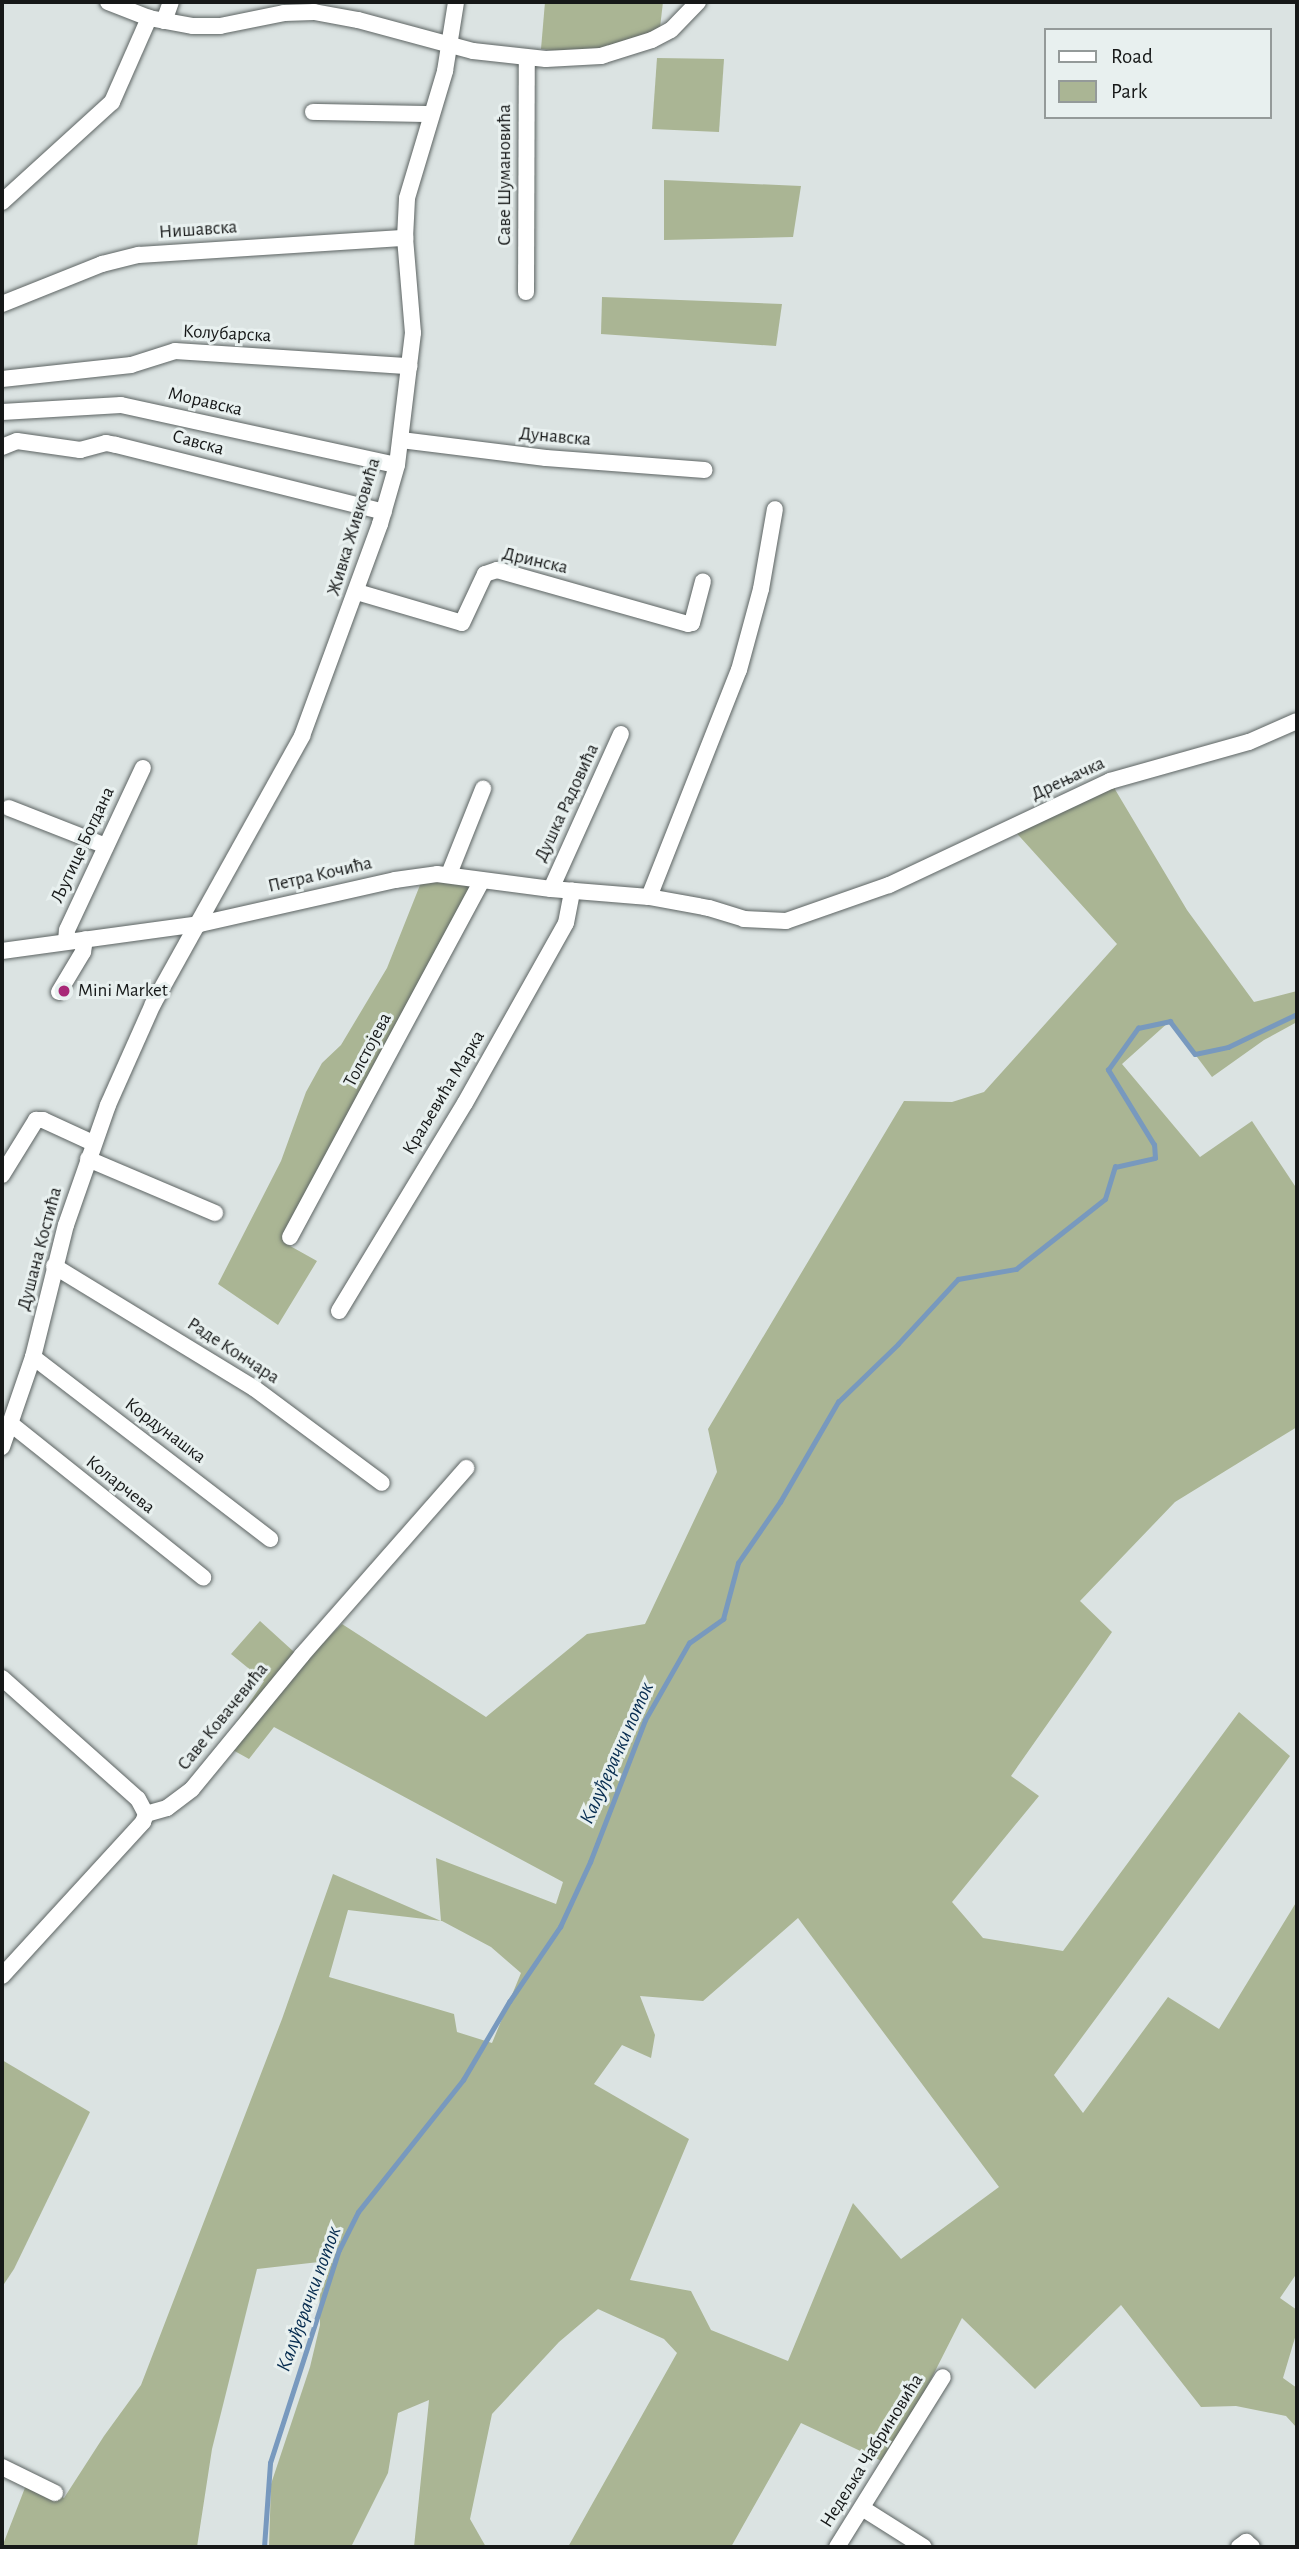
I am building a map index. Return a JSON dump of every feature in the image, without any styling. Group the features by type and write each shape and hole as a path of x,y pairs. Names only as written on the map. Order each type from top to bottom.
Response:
{"street":[{"path":"108,2 156,19 193,26 220,26 303,6 452,43 473,51 527,58 583,58 613,53 671,30 698,2"},
{"path":"2,201 112,102 156,19 171,2"},
{"name":"Живка Живковића","path":"200,924 302,736 357,592 384,512 401,440 414,316 405,238 407,198 452,43 456,2"},
{"name":"Саве Шумановића","path":"526,292 527,58"},
{"path":"313,113 431,114"},
{"name":"Нишавска","path":"2,304 102,264 139,255 405,238"},
{"name":"Колубарска","path":"2,379 131,365 175,351 410,366"},
{"name":"Моравска","path":"2,412 121,405 397,465"},
{"name":"Дунавска","path":"401,440 546,458 705,470"},
{"name":"Савска","path":"2,447 17,441 80,450 106,443 384,512"},
{"path":"649,897 739,670 761,589 775,509"},
{"name":"Дринска","path":"357,592 462,623 485,574 497,570 688,624 692,623 703,581"},
{"name":"Дрењачка","path":"863,896 957,855 1110,781 1249,742 1297,721"},
{"name":"Душка Радовића","path":"551,890 621,734"},
{"name":"Љутице Богдана","path":"66,941 67,930 142,768"},
{"path":"449,874 482,789"},
{"path":"9,808 106,846"},
{"name":"Петра Кочића","path":"2,951 200,924 395,880 449,874 481,882 649,897 771,922 797,919 863,896"},
{"name":"Толстојева","path":"290,1237 481,882"},
{"name":"Краљевића Марка","path":"339,1311 465,1103 566,923 572,891"},
{"name":"Душана Костића","path":"2,1447 33,1357 54,1266 93,1143 153,1004 200,924"},
{"path":"59,992 83,952 85,939"},
{"path":"2,1175 36,1120 43,1120 93,1143"},
{"path":"88,1159 215,1213"},
{"name":"Раде Кончара","path":"54,1266 254,1388 382,1483"},
{"name":"Кордунашка","path":"33,1357 270,1539"},
{"name":"Коларчева","path":"10,1424 204,1577"},
{"name":"Саве Ковачевића","path":"146,1814 167,1808 192,1789 302,1655 466,1468"},
{"path":"2,1678 138,1798 146,1814 144,1822 2,1976"},
{"name":"Недељка Чабриновића","path":"837,2547 943,2376"},
{"path":"2,2467 55,2493"},
{"path":"862,2508 924,2547"}],"green space":[{"path":"545,2 663,2 659,36 601,56 541,49"},
{"path":"657,58 724,59 719,132 652,129"},
{"path":"664,180 801,186 793,237 664,240"},
{"path":"602,297 782,304 776,346 601,334"},
{"path":"1110,781 1187,910 1254,1002 1297,991 1297,1022 1264,1040 1212,1077 1170,1021 1122,1064 1200,1157 1252,1121 1297,1189 1297,1427 1175,1502 1080,1601 1112,1632 1011,1776 1039,1796 952,1902 983,1938 1063,1951 1239,1712 1290,1756 1054,2075 1083,2113 1168,1997 1219,2029 1297,1901 1297,2273 1280,2298 1297,2310 1297,2331 1283,2378 1297,2388 1297,2428 1286,2416 1236,2406 1201,2407 1121,2305 1035,2389 962,2318 888,2464 801,2423 731,2547 568,2547 677,2353 664,2339 598,2309 559,2342 492,2414 470,2519 486,2547 414,2547 429,2400 398,2413 388,2473 351,2547 269,2547 271,2484 310,2367 320,2325 319,2262 257,2269 212,2449 197,2547 2,2547 28,2480 64,2498 141,2385 282,2019 333,1874 441,1921 436,1858 556,1904 563,1882 274,1727 249,1759 222,1744 264,1681 231,1654 260,1621 304,1661 342,1624 486,1717 587,1634 645,1624 717,1472 708,1429 904,1101 952,1102 984,1092 1117,944 1012,828","holes":["348,1910 441,1921 491,1947 521,1973 492,2043 457,2032 454,2014 329,1977","798,1918 999,2187 901,2259 853,2203 788,2361 711,2330 691,2291 630,2280 689,2139 594,2084 622,2045 651,2058 655,2035 640,1996 703,2001"]},
{"path":"424,875 481,882 283,1242 317,1261 278,1325 218,1284 281,1161 306,1092 322,1063 341,1045 387,968"},
{"path":"2,2060 90,2112 14,2269 2,2287"}],"waterway":[{"name":"Калуђерачки поток","path":"264,2547 270,2463 339,2250 358,2212 463,2080 509,2002 560,1927 590,1862 645,1720 689,1643 723,1619 738,1563 780,1502 838,1402 898,1344 958,1279 1016,1269 1105,1199 1115,1167 1155,1158 1154,1145 1108,1070 1138,1028 1170,1021 1195,1054 1228,1047 1297,1014"}],"place":[{"name":"Mini Market","path":"64,991"}]}
